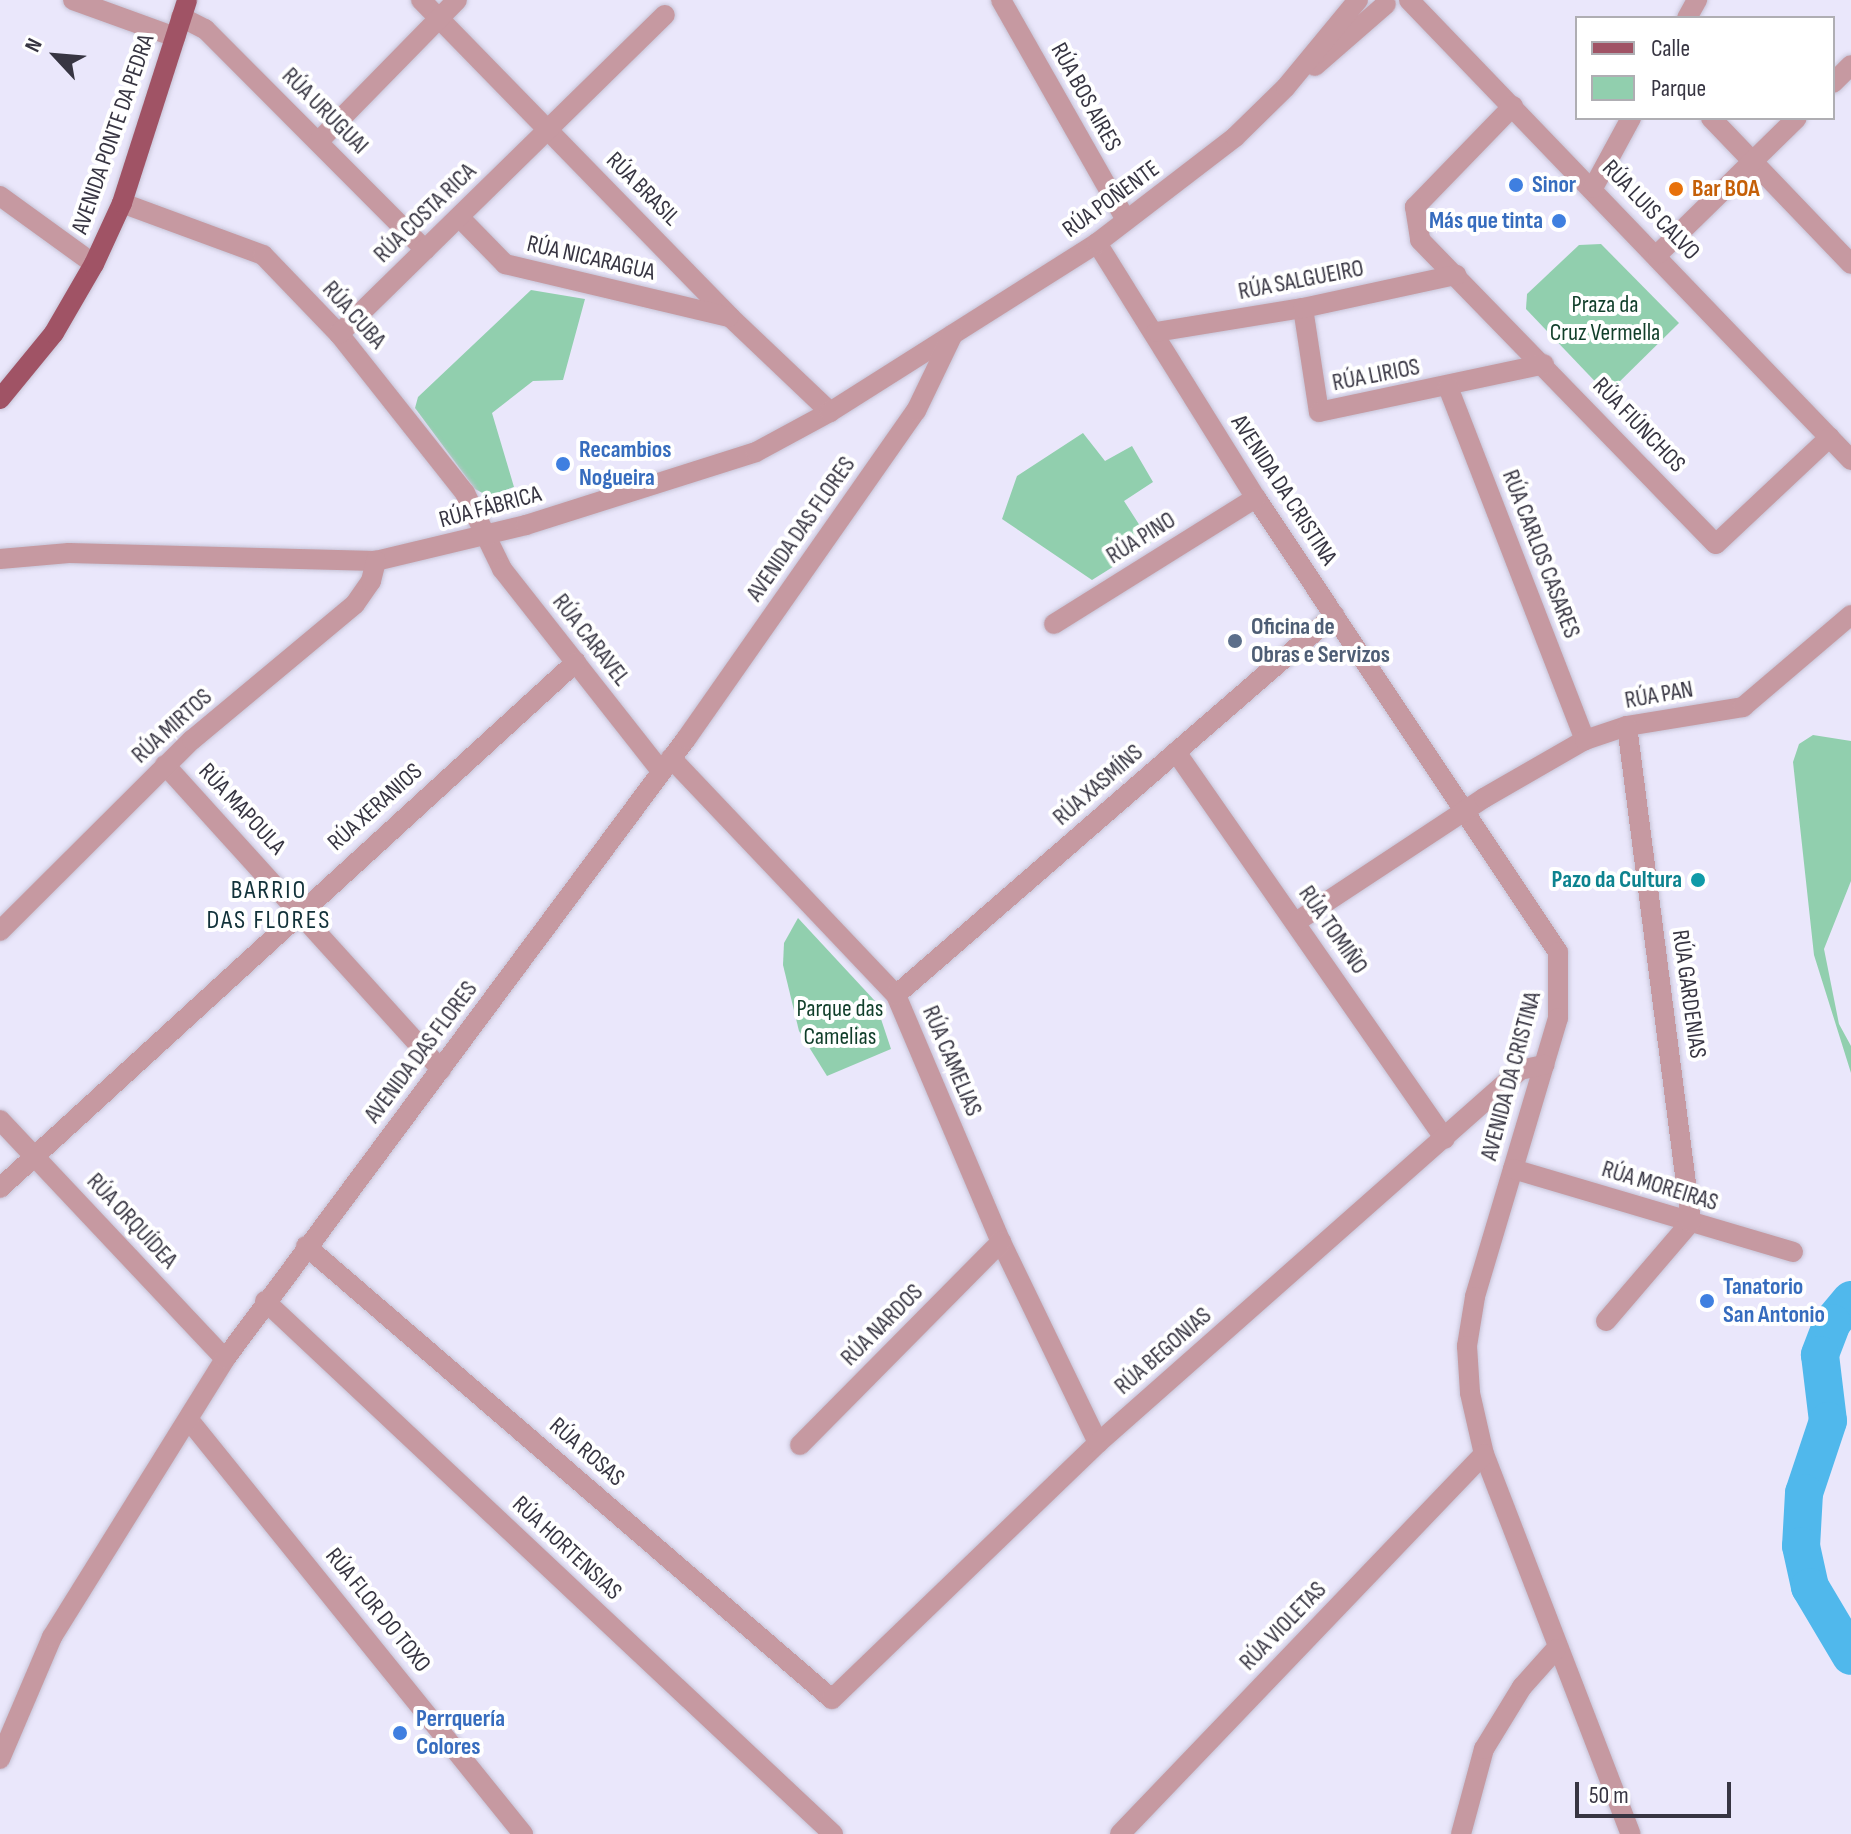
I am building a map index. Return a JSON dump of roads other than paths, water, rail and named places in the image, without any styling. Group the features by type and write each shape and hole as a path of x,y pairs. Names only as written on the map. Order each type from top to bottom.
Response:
{"main road":[{"name":"AVENIDA PONTE DA PEDRA","path":"0,399 54,333 94,264 122,203 181,18"}],"street":[{"name":"RÚA URUGUAI","path":"73,0 181,18 205,29 425,250"},
{"name":"RÚA BRASIL","path":"421,0 730,317 830,412"},
{"path":"319,141 457,0"},
{"name":"RÚA BOS AIRES","path":"1001,0 1126,220"},
{"name":"RÚA POÑENTE","path":"1286,87 1358,0"},
{"path":"1382,2 1409,0"},
{"name":"RÚA LUIS CALVO","path":"1409,0 1658,254 1851,460"},
{"name":"RÚA POÑENTE","path":"953,334 1097,243 1235,137 1382,2"},
{"name":"RÚA COSTA RICA","path":"339,334 665,15"},
{"path":"1835,81 1851,65"},
{"name":"RÚA FIÚNCHOS","path":"1513,106 1415,207 1420,240 1716,544 1830,437"},
{"path":"1593,188 1630,120"},
{"path":"1713,120 1851,264"},
{"path":"1658,254 1795,120"},
{"path":"0,196 94,264"},
{"name":"RÚA CUBA","path":"122,203 263,255 339,334 465,493 488,536"},
{"name":"RÚA NICARAGUA","path":"459,217 505,264 730,317"},
{"name":"AVENIDA DA CRISTINA","path":"1097,243 1156,332 1256,498 1558,952 1558,1018 1475,1297 1467,1346 1470,1393 1484,1454 1556,1649 1631,1834"},
{"name":"RÚA SALGUEIRO","path":"1156,332 1303,308 1456,275"},
{"name":"RÚA LIRIOS","path":"1303,308 1319,412 1448,387 1544,364"},
{"name":"RÚA FÁBRICA","path":"0,559 69,553 376,561 488,536 756,452 830,412 953,334"},
{"name":"AVENIDA DAS FLORES","path":"0,1759 52,1637 225,1359 265,1301 666,764 923,400 953,334"},
{"path":"895,370 914,380 923,400"},
{"name":"RÚA CARLOS CASARES","path":"1448,387 1585,740"},
{"name":"RÚA PINO","path":"1054,624 1256,498"},
{"name":"RÚA CARAVEL","path":"488,536 502,569 576,662 666,764"},
{"name":"RÚA MIRTOS","path":"0,931 165,765 355,604 371,581 376,561"},
{"name":"RÚA XASMÍNS","path":"896,995 1334,615"},
{"name":"RÚA PAN","path":"1296,922 1464,811 1585,740 1627,726 1743,707 1851,615"},
{"name":"RÚA XERANIOS","path":"0,1188 301,909 576,662"},
{"name":"RÚA GARDENIAS","path":"1627,726 1691,1222"},
{"name":"RÚA TOMIÑO","path":"1176,752 1445,1139"},
{"name":"RÚA CAMELIAS","path":"666,764 896,995 1001,1242 1098,1443"},
{"name":"RÚA MAPOULA","path":"165,765 301,909 441,1069"},
{"name":"RÚA BEGONIAS","path":"832,1699 1098,1443 1520,1070 1544,1065"},
{"name":"RÚA ORQUÍDEA","path":"0,1120 225,1359"},
{"name":"RÚA MOREIRAS","path":"1513,1169 1793,1252"},
{"path":"1606,1321 1691,1222"},
{"name":"RÚA NARDOS","path":"800,1445 1001,1242"},
{"name":"RÚA ROSAS","path":"306,1246 832,1699"},
{"name":"RÚA HORTENSIAS","path":"265,1301 833,1834"},
{"name":"RÚA FLOR DO TOXO","path":"189,1420 523,1834"},
{"name":"RÚA VIOLETAS","path":"1120,1834 1484,1454"},
{"path":"1461,1834 1484,1749 1522,1687 1556,1649"}],"waterway":[{"path":"1851,1300 1832,1323 1820,1355 1828,1421 1804,1493 1801,1546 1810,1587 1851,1656"}],"place":[{"name":"Sinor","path":"1516,185"},
{"name":"Bar BOA","path":"1676,189"},
{"name":"Más que tinta","path":"1559,221"},
{"name":"Recambios Nogueira","path":"563,464"},
{"name":"Oficina de Obras e Servizos","path":"1235,641"},
{"name":"Pazo da Cultura","path":"1698,880"},
{"name":"Tanatorio San Antonio","path":"1707,1301"},
{"name":"Perrquería Colores","path":"400,1733"}],"district":[{"name":"BARRIO DAS FLORES","path":"269,906"}],"park label":[{"name":"Praza da Cruz Vermella","path":"1605,319"},
{"name":"Parque das Camelias","path":"840,1023"}]}
